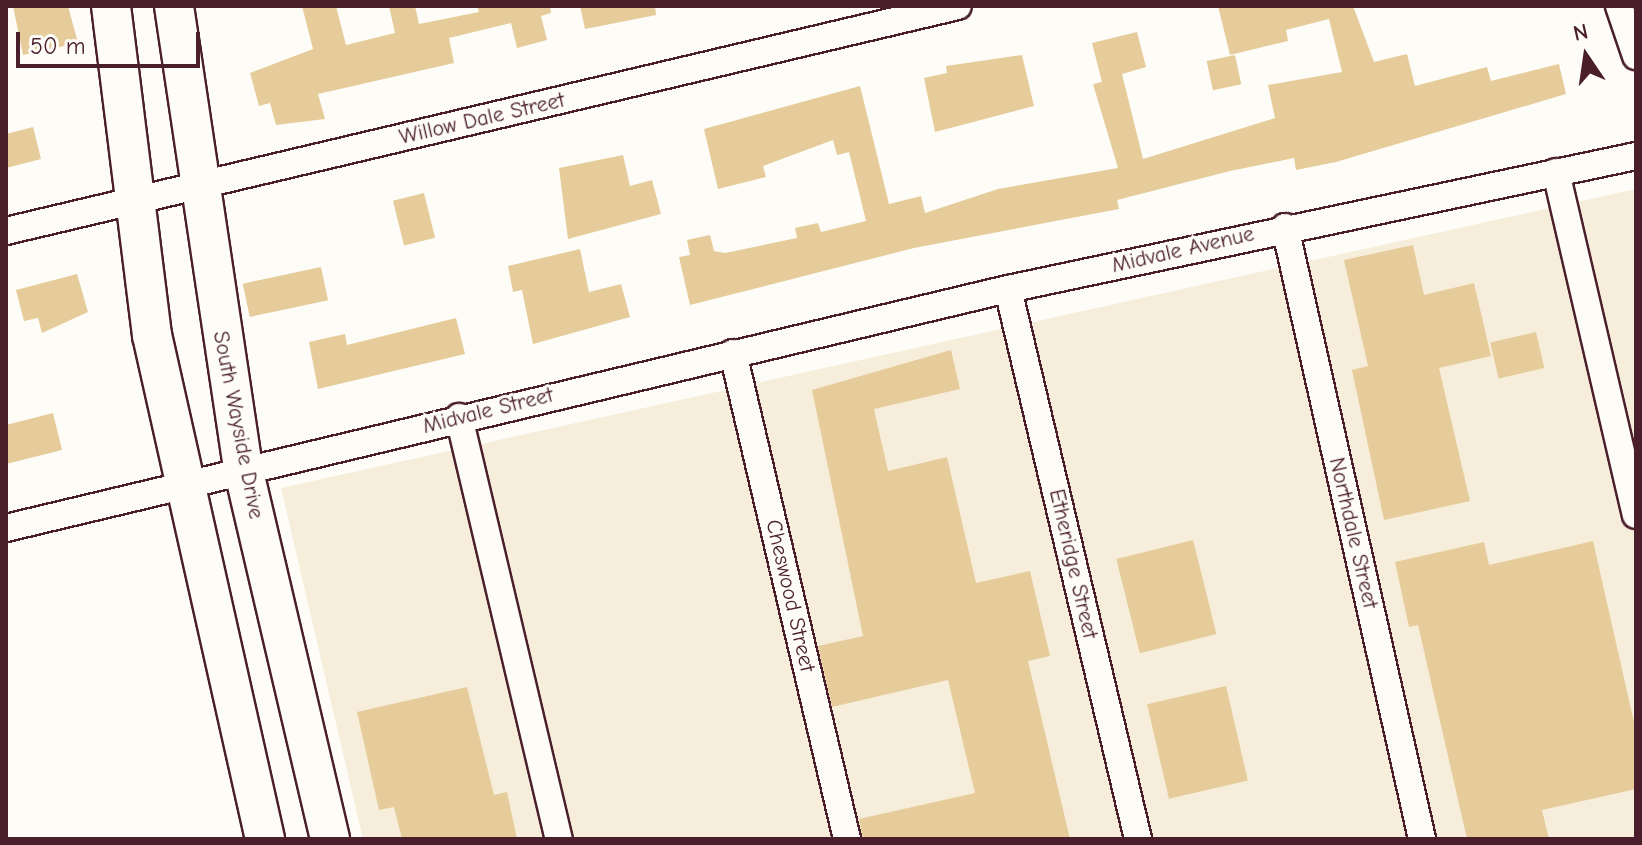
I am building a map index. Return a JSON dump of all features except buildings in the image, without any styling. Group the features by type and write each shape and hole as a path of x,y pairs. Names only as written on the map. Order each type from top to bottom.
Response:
{"main road":[{"path":"111,6 181,487 265,839"},
{"name":"South Wayside Drive","path":"174,6 196,187 244,472 330,839"}],"street":[{"name":"Willow Dale Street","path":"6,231 958,6"},
{"path":"1619,6 1636,56"},
{"name":"Midvale Avenue","path":"733,353 1285,227 1636,156"},
{"path":"1556,172 1636,515"},
{"name":"Northdale Street","path":"1285,227 1422,839"},
{"name":"Etheridge Street","path":"1008,289 1138,839"},
{"name":"Midvale Street","path":"244,472 459,417 733,353"},
{"name":"Cheswood Street","path":"733,353 847,839"},
{"path":"459,417 559,839"},
{"path":"6,528 244,472"}],"shaded area":[{"path":"1636,189 1636,839 363,839 281,488"}]}
